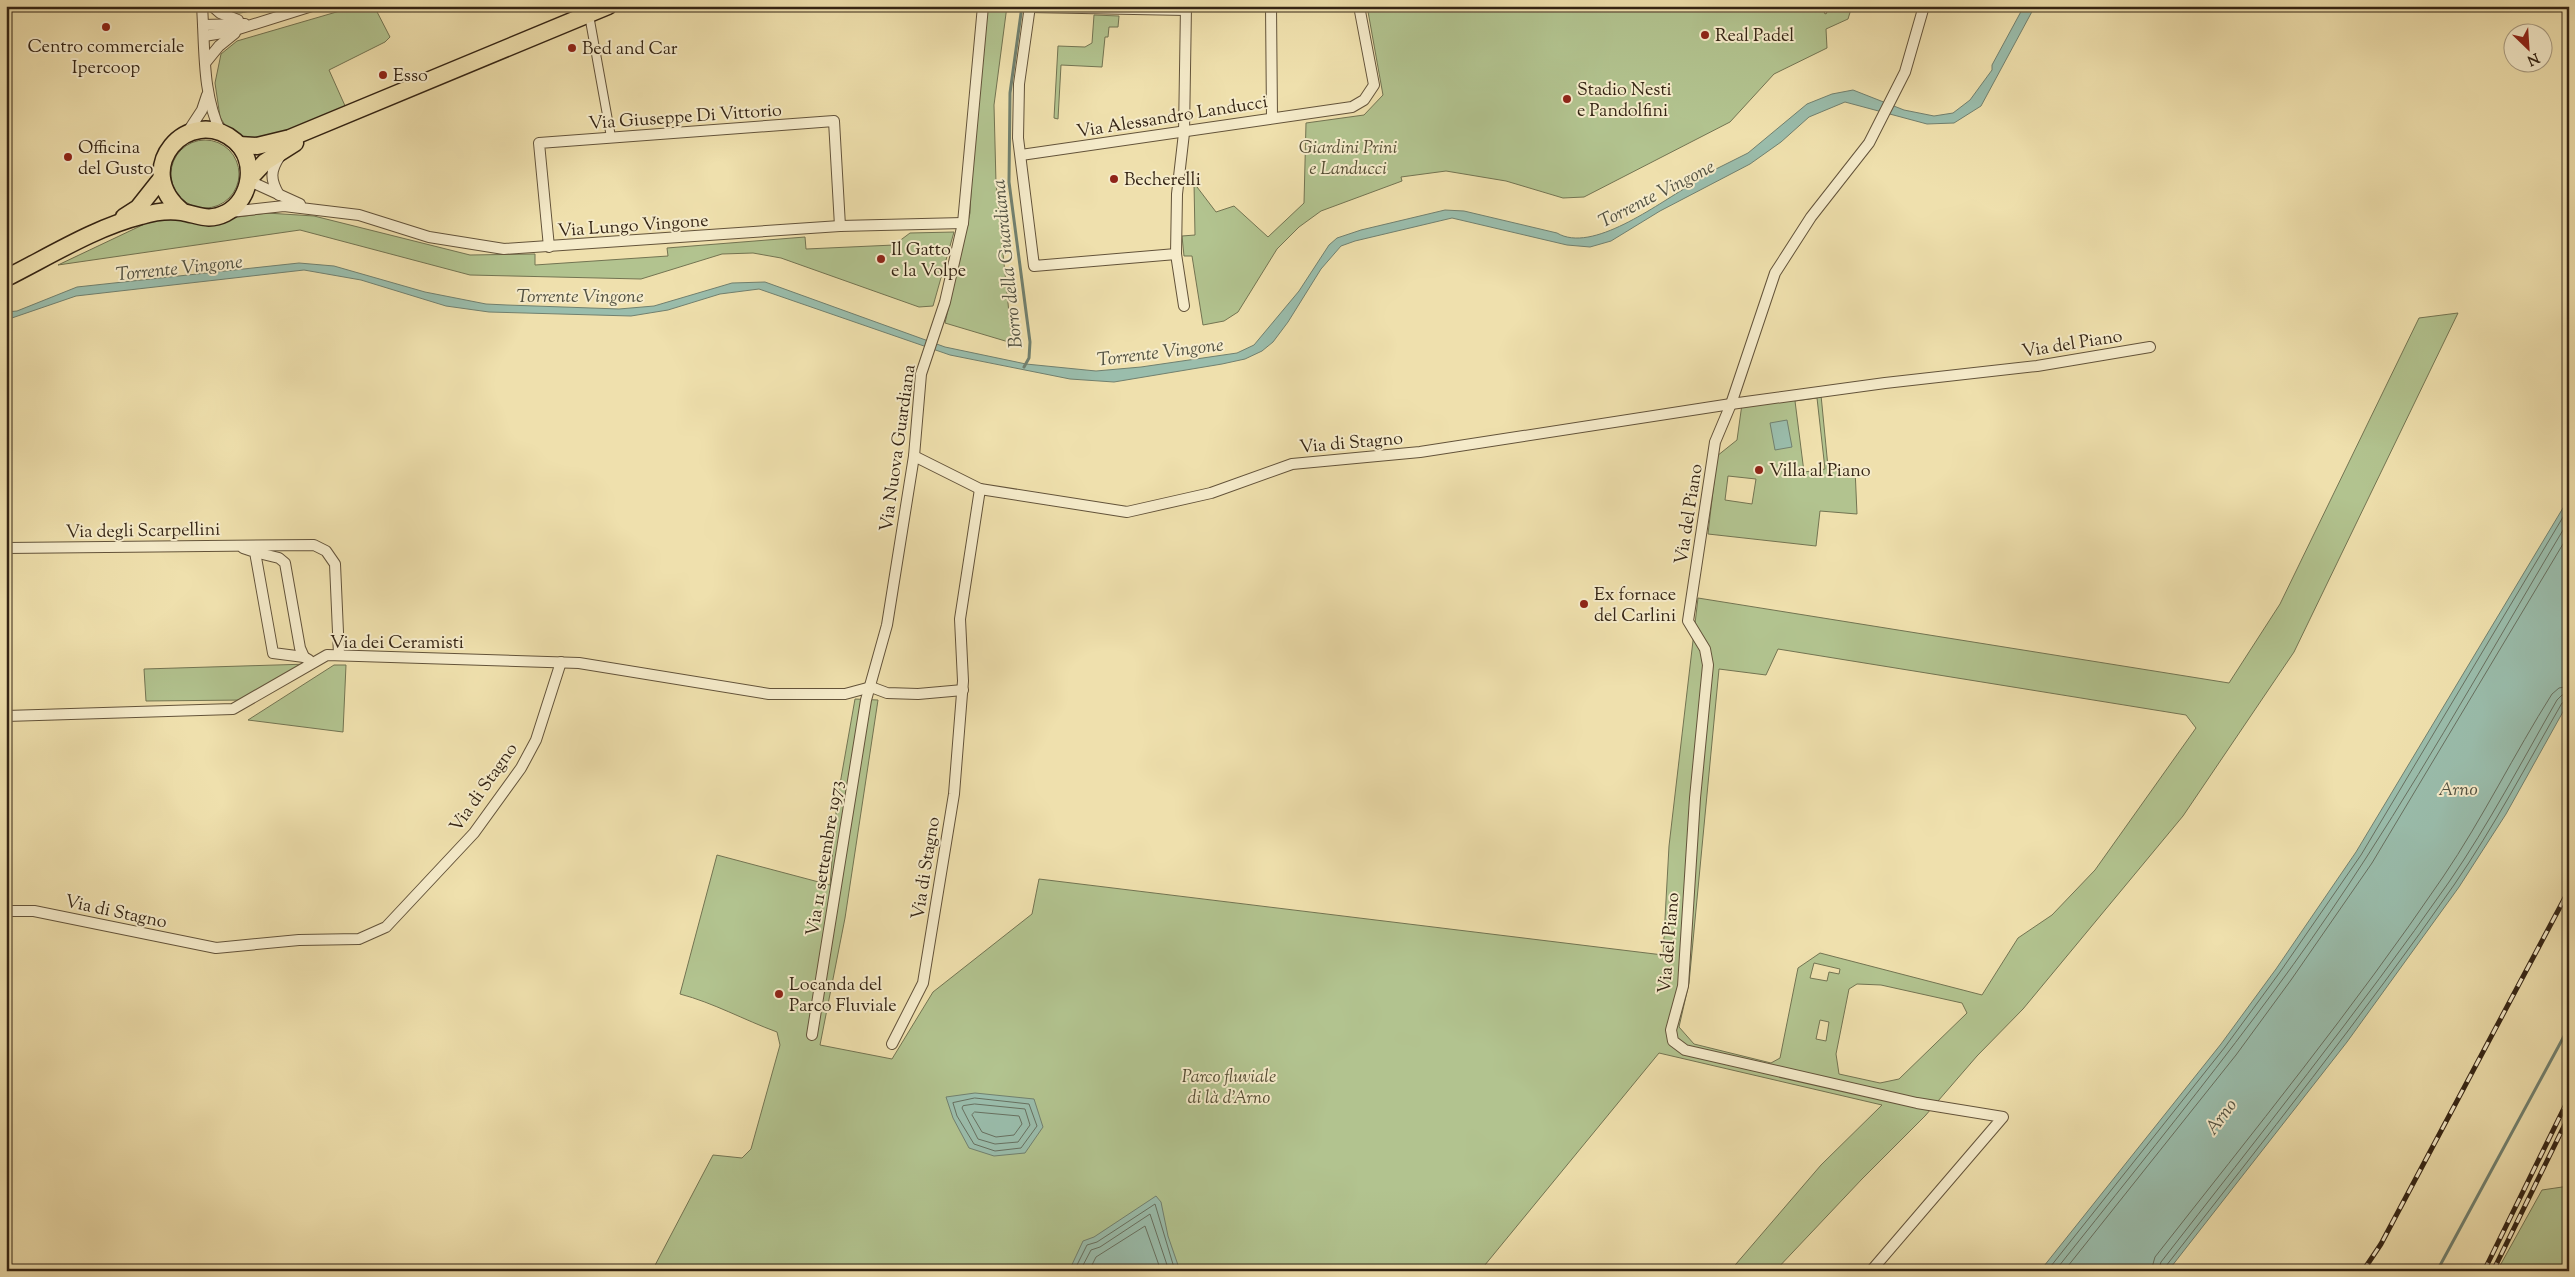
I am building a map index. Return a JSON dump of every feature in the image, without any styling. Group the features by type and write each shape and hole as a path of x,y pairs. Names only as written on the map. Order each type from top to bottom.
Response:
{"main road":[{"path":"183,212 169,198 161,179 166,153 174,142 185,134 197,130 221,133 248,147 270,144 323,126 608,6"},
{"path":"249,179 265,162 323,126"},
{"path":"106,228 139,216 156,213 183,212 197,217 212,217 227,212 238,204 245,192 249,179 246,157 239,144"},
{"path":"6,278 106,228 138,208 161,179"}],"street":[{"path":"202,6 208,92 211,108 221,133"},
{"path":"212,6 220,13 249,24"},
{"path":"204,36 229,32 249,24 312,6"},
{"name":"Via Nuova Guardiana","path":"871,687 887,625 914,456 920,374 945,302 963,223 982,6"},
{"path":"1270,6 1272,118"},
{"name":"Via Alessandro Landucci","path":"1021,155 1184,133 1352,107 1364,100 1374,86 1359,6"},
{"name":"Via del Piano","path":"1871,1271 2002,1117 1917,1103 1685,1050 1673,1042 1671,1030 1683,986 1695,798 1708,664 1704,649 1688,621 1715,442 1731,404 1776,273 1811,217 1875,134 1905,72 1924,6"},
{"path":"1176,254 1034,266 1018,138 1019,84 1030,7 1186,8 1184,133 1177,194 1176,254 1184,306"},
{"path":"589,15 612,138"},
{"path":"203,24 228,22 249,24"},
{"path":"206,62 224,41 249,24"},
{"path":"185,134 199,116 208,92"},
{"name":"Via Giuseppe Di Vittorio","path":"550,247 539,143 834,121 840,226"},
{"path":"279,195 270,176 272,168 285,149"},
{"name":"Via Lungo Vingone","path":"249,179 279,195 310,208"},
{"name":"Via Lungo Vingone","path":"227,212 284,206 310,208 359,215 428,237 504,249 840,226 963,223"},
{"name":"Via del Piano","path":"1731,404 1885,383 2037,366 2150,347"},
{"name":"Via di Stagno","path":"914,456 980,489 1127,512 1211,493 1292,464 1420,452 1731,404"},
{"name":"Via di Stagno","path":"892,1044 923,983 954,794 963,690 960,619 980,489"},
{"path":"235,545 279,558 285,564 300,648 304,657"},
{"name":"Via degli Scarpellini","path":"6,548 314,545 326,551 335,564 339,656"},
{"path":"255,552 273,653 304,657 314,662"},
{"name":"Via dei Ceramisti","path":"6,716 233,709 327,655 561,662"},
{"path":"561,662 578,663 769,694 845,694 871,687 887,693 918,694 963,690"},
{"name":"Via di Stagno","path":"6,911 34,910 216,948 299,940 359,939 386,927 474,833 521,768 536,740 561,662"},
{"name":"Via 11 settembre 1973","path":"812,1035 866,700 871,687"}],"green space":[{"path":"219,6 259,6 260,8 234,13"},
{"path":"357,6 374,6 390,37 385,42 329,70 346,108 275,137 245,140 225,125 220,117 215,83 221,54 237,41"},
{"path":"986,6 1007,6 994,105 996,183 1012,343 945,323 970,213 975,101"},
{"name":"Stadio Nesti e Pandolfini","path":"1367,6 1822,6 1825,14 1827,13 1823,6 1852,6 1848,19 1826,29 1827,48 1774,74 1730,122 1584,197 1563,198 1506,181 1446,171 1401,177 1402,181 1321,211 1299,227 1277,249 1238,312 1224,321 1203,325 1192,256 1184,256 1182,236 1195,235 1194,183 1216,212 1234,206 1268,237 1304,203 1306,123 1364,115 1383,95"},
{"path":"1094,15 1119,16 1118,27 1109,27 1108,37 1105,37 1102,67 1061,65 1058,119 1054,118 1058,46 1085,47 1092,43"},
{"path":"198,140 212,140 224,145 234,155 239,167 239,181 234,193 224,203 212,208 198,208 186,203 176,193 171,181 171,167 176,155 186,145"},
{"path":"267,213 314,216 470,255 535,254 535,265 668,256 667,248 805,237 806,249 894,245 910,233 954,232 933,306 919,307 781,258 753,253 722,254 641,279 470,275 300,230 58,265 153,220 231,218"},
{"name":"Parco fluviale di là d'Arno","path":"2458,313 2294,652 2183,816 2023,1009 1977,1056 1925,1116 1775,1271 1730,1271 1821,1165 1882,1105 1659,1053 1480,1271 652,1271 713,1155 742,1158 751,1149 780,1045 777,1032 705,1002 680,994 717,855 830,885 837,801 855,699 878,700 845,918 820,1045 892,1059 933,992 1032,914 1039,879 1663,955 1669,846 1698,598 2229,683 2280,604 2419,318","holes":["1778,649 2186,715 2196,728 2095,870 2052,915 2018,938 1982,995 1820,953 1798,968 1780,1058 1771,1063 1694,1044 1679,1027 1689,983 1719,669 1766,675","1814,963 1840,969 1839,974 1829,972 1827,981 1810,978","1857,984 1881,985 1962,1003 1967,1013 1899,1079 1880,1083 1839,1074 1836,1054 1849,989","1820,1020 1829,1022 1826,1041 1816,1039"]},
{"name":"Villa al Piano","path":"1821,395 1828,467 1855,468 1857,514 1820,511 1816,546 1708,534 1717,456 1737,440 1742,404","holes":["1817,398 1825,469 1804,472 1795,401","1728,476 1756,479 1752,504 1725,500"]},
{"path":"309,664 245,700 146,701 144,669"},
{"path":"334,665 346,665 343,732 248,720"},
{"path":"2569,1186 2569,1271 2497,1271 2542,1190"}],"water":[{"path":"2024,6 2035,6 1981,106 1954,123 1927,124 1845,102 1809,117 1781,142 1750,164 1660,211 1611,241 1590,247 1567,245 1452,218 1355,241 1341,246 1321,269 1288,322 1273,342 1262,351 1245,359 1222,364 1114,382 1070,379 950,355 759,289 720,294 668,310 631,316 489,312 446,306 361,280 304,270 76,296 6,320 6,312 17,311 77,287 299,263 334,266 425,292 486,304 507,305 619,309 654,306 732,283 765,282 945,347 1026,364 1096,371 1141,367 1237,353 1254,345 1299,291 1329,245 1337,238 1361,230 1445,210 1464,211 1571,238 1588,237 1624,224 1689,186 1694,180 1748,153 1807,104 1832,94 1853,90 1904,110 1934,116 1953,113 1970,100 1992,70 1992,65"},
{"path":"1787,420 1792,447 1775,450 1770,423"},
{"name":"Arno","path":"2569,498 2569,701 2506,814 2459,887 2347,1042 2168,1271 2040,1271 2221,1044 2276,969 2356,852"},
{"path":"975,1093 1034,1099 1043,1127 1025,1153 994,1156 969,1148 953,1118 946,1097"},
{"path":"1156,1196 1161,1202 1168,1236 1180,1271 1069,1271 1083,1241 1094,1237"}],"waterway":[{"name":"Borro della Guardiana","path":"1022,6 1010,93 1009,182 1030,342 1029,358 1024,367"},
{"path":"2437,1271 2569,1027"}],"railway":[{"path":"2363,1271 2381,1244 2569,890"},
{"path":"2484,1271 2569,1098"},
{"path":"2493,1271 2569,1116"}],"place":[{"name":"Centro commerciale Ipercoop","path":"106,27"},
{"name":"Real Padel","path":"1705,35"},
{"name":"Bed and Car","path":"572,48"},
{"name":"Esso","path":"383,75"},
{"name":"Stadio Nesti e Pandolfini","path":"1567,99"},
{"name":"Officina del Gusto","path":"68,157"},
{"name":"Becherelli","path":"1114,179"},
{"name":"Il Gatto e la Volpe","path":"881,259"},
{"name":"Villa al Piano","path":"1759,470"},
{"name":"Ex fornace del Carlini","path":"1584,604"},
{"name":"Locanda del Parco Fluviale","path":"779,994"}],"park label":[{"name":"Giardini Prini e Landucci","path":"1348,157"}],"water label":[{"name":"Torrente Vingone","path":"1656,193"},
{"name":"Torrente Vingone","path":"179,267"},
{"name":"Torrente Vingone","path":"580,295"},
{"name":"Torrente Vingone","path":"1160,351"}]}
